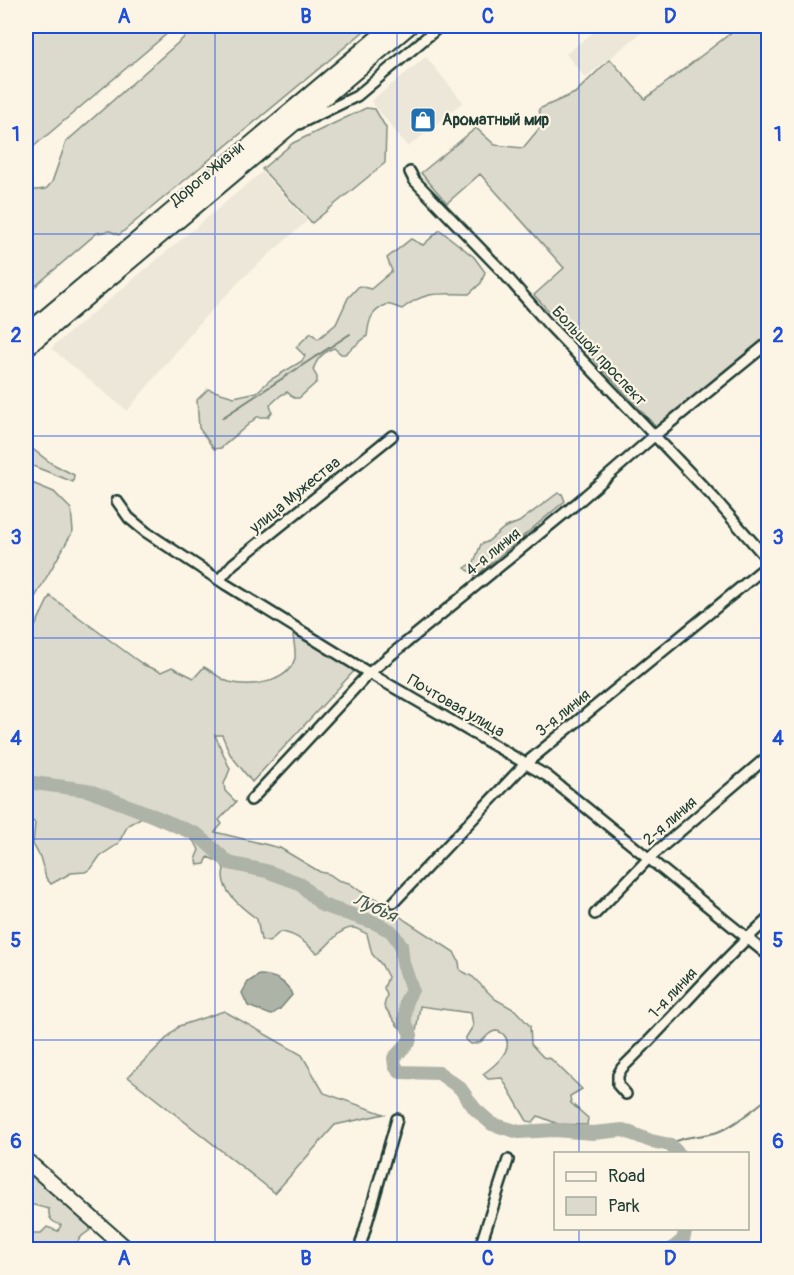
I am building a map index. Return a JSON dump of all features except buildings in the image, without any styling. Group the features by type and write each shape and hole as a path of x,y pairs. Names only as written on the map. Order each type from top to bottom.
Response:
{"main road":[{"name":"Дорога Жизни","path":"26,333 391,26"},
{"name":"Дорога Жизни","path":"26,349 410,26"},
{"path":"26,1160 128,1250"}],"street":[{"path":"286,130 357,96 440,26"},
{"name":"Большой проспект","path":"410,172 414,180 713,497 768,560"},
{"name":"4-я линия","path":"251,800 369,673 768,344"},
{"name":"улица Мужества","path":"219,580 233,564 392,436"},
{"name":"Почтовая улица","path":"117,501 129,518 146,532 219,580 369,673 547,776 768,955"},
{"name":"3-я линия","path":"394,903 525,764 768,565"},
{"name":"2-я линия","path":"595,914 650,858 768,756"},
{"name":"1-я линия","path":"626,1094 618,1086 618,1075 622,1068 768,919"},
{"path":"359,1250 397,1119"},
{"path":"479,1250 508,1160"}],"shaded area":[{"path":"601,26 650,26 585,78 566,54"},
{"path":"426,57 463,102 408,147 371,101"},
{"path":"262,172 307,221 244,277 203,319 127,411 51,348"},
{"path":"259,975 279,980 287,986 292,995 280,1009 271,1015 248,1006 242,993 248,982"}],"green space":[{"path":"26,26 176,26 26,153"},
{"path":"197,26 370,26 119,235 110,231 97,233 26,294 26,191 46,189 52,182 66,142"},
{"path":"740,26 768,26 768,337 657,428 534,295 564,268 480,174 447,203 421,173 476,128 495,145 523,148 542,125 539,109 575,93 610,59 645,99"},
{"path":"366,108 375,109 386,128 385,163 312,223 262,169 293,143"},
{"path":"440,230 474,257 485,272 481,283 469,294 434,294 418,299 402,309 388,304 382,307 372,316 367,336 345,354 341,354 334,348 320,357 313,370 317,382 299,398 294,398 287,392 281,395 270,405 272,412 268,417 257,417 221,448 214,449 199,428 197,400 208,389 234,397 257,392 270,380 302,361 305,356 296,347 311,333 318,339 336,324 348,298 359,286 371,289 392,271 387,258 411,239 423,245"},
{"path":"26,444 51,463 74,475 73,482 26,461"},
{"path":"32,483 54,492 71,509 73,531 26,613 26,509"},
{"path":"558,493 562,494 565,501 476,576 465,568 474,562 481,544 504,528 519,522"},
{"path":"50,596 144,665 161,672 172,667 194,678 204,667 229,682 247,684 267,682 285,673 291,667 295,658 293,634 355,670 252,782 230,754 222,735 215,735 230,769 224,784 225,791 236,802 219,820 222,824 215,832 280,848 320,872 349,883 366,895 377,899 454,952 460,970 473,977 495,999 515,1010 530,1026 531,1044 543,1057 551,1059 582,1089 570,1096 571,1103 588,1118 587,1125 558,1124 538,1116 533,1122 527,1121 502,1078 488,1079 483,1074 502,1057 507,1040 503,1034 496,1031 480,1042 471,1044 465,1039 473,1026 471,1013 420,1006 415,1039 405,1050 402,1045 406,1039 405,1032 397,1025 384,1006 387,995 384,988 388,977 372,954 367,934 355,928 347,929 317,953 291,934 280,932 269,942 261,940 257,919 238,904 228,891 221,863 208,857 205,864 198,865 196,857 199,850 195,843 175,829 142,817 128,825 118,844 100,856 91,869 71,873 51,884 46,878 40,857 33,844 35,823 29,818 26,820 26,645"},
{"path":"224,1011 302,1055 324,1093 384,1114 335,1125 275,1193 128,1077 179,1026"},
{"path":"26,1169 90,1224 90,1230 72,1249 30,1249 27,1241 30,1233 41,1233 47,1227 58,1231 61,1225 51,1220 49,1209 26,1203"}],"waterway":[{"path":"222,418 350,334"},
{"name":"Лубья","path":"26,782 87,790 142,811 198,835 229,863 266,871 299,883 322,905 373,922 391,931 401,945 403,963 412,990 406,1001 405,1022 411,1035 409,1042 394,1058 395,1066 400,1072 439,1073 460,1088 475,1109 492,1124 519,1132 554,1130 593,1133 623,1130 651,1141 670,1145 677,1152"},
{"path":"670,1145 681,1139 714,1133 726,1128 768,1098"},
{"name":"Лубья","path":"671,1250 683,1240 686,1230"}],"place":[{"name":"Ароматный мир","path":"423,120"}]}
